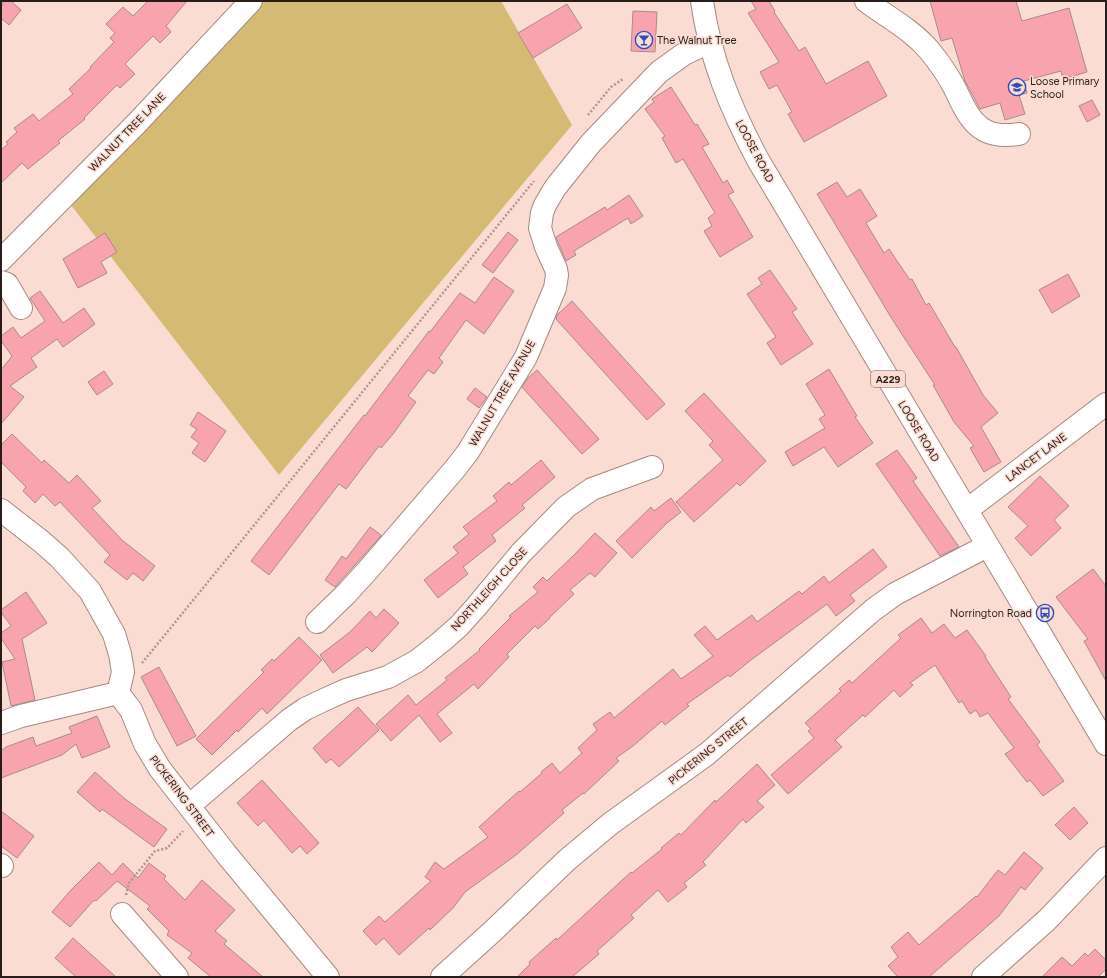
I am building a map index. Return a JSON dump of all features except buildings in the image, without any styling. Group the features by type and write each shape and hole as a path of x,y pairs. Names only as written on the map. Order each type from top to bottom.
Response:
{"main road":[{"name":"WALNUT TREE LANE","path":"1,260 132,128 251,1"},
{"name":"LOOSE ROAD","path":"702,1 709,42 723,87 744,134 758,160 1106,744"},
{"path":"866,1 900,24 928,49 954,86 972,120 984,130 996,135 1007,136 1019,134"},
{"name":"WALNUT TREE AVENUE","path":"317,622 367,571 454,470 468,452 526,357 555,288 557,275 556,269 546,247 540,228 542,213 555,188 591,144 658,72 684,54 709,42"},
{"path":"1,282 7,284 21,308"},
{"name":"LANCET LANE","path":"967,510 1106,404"},
{"name":"NORTHLEIGH CLOSE","path":"193,812 289,720 305,709 346,690 388,677 417,661 442,642 476,607 521,553 566,507 592,489 652,467"},
{"path":"1,510 60,558 90,591 114,634 120,654 123,672 118,693 21,716 1,723"},
{"name":"PICKERING STREET","path":"442,977 493,931 567,860 610,824 707,754 873,610 895,594 987,546"},
{"name":"PICKERING STREET","path":"118,693 131,710 145,744 160,769 268,906 328,977"},
{"path":"983,977 1047,920 1106,858"},
{"path":"122,914 178,977"}],"path":[{"path":"586,118 611,87 625,78"},
{"path":"138,668 536,179"},
{"path":"122,914 129,883 155,851 167,848 193,812"}],"shaded area":[{"path":"257,1 501,1 572,125 279,475 71,205"}],"place":[{"name":"The Walnut Tree","path":"644,40"},
{"name":"Loose Primary School","path":"1017,87"},
{"name":"Norrington Road","path":"1045,613"}]}
